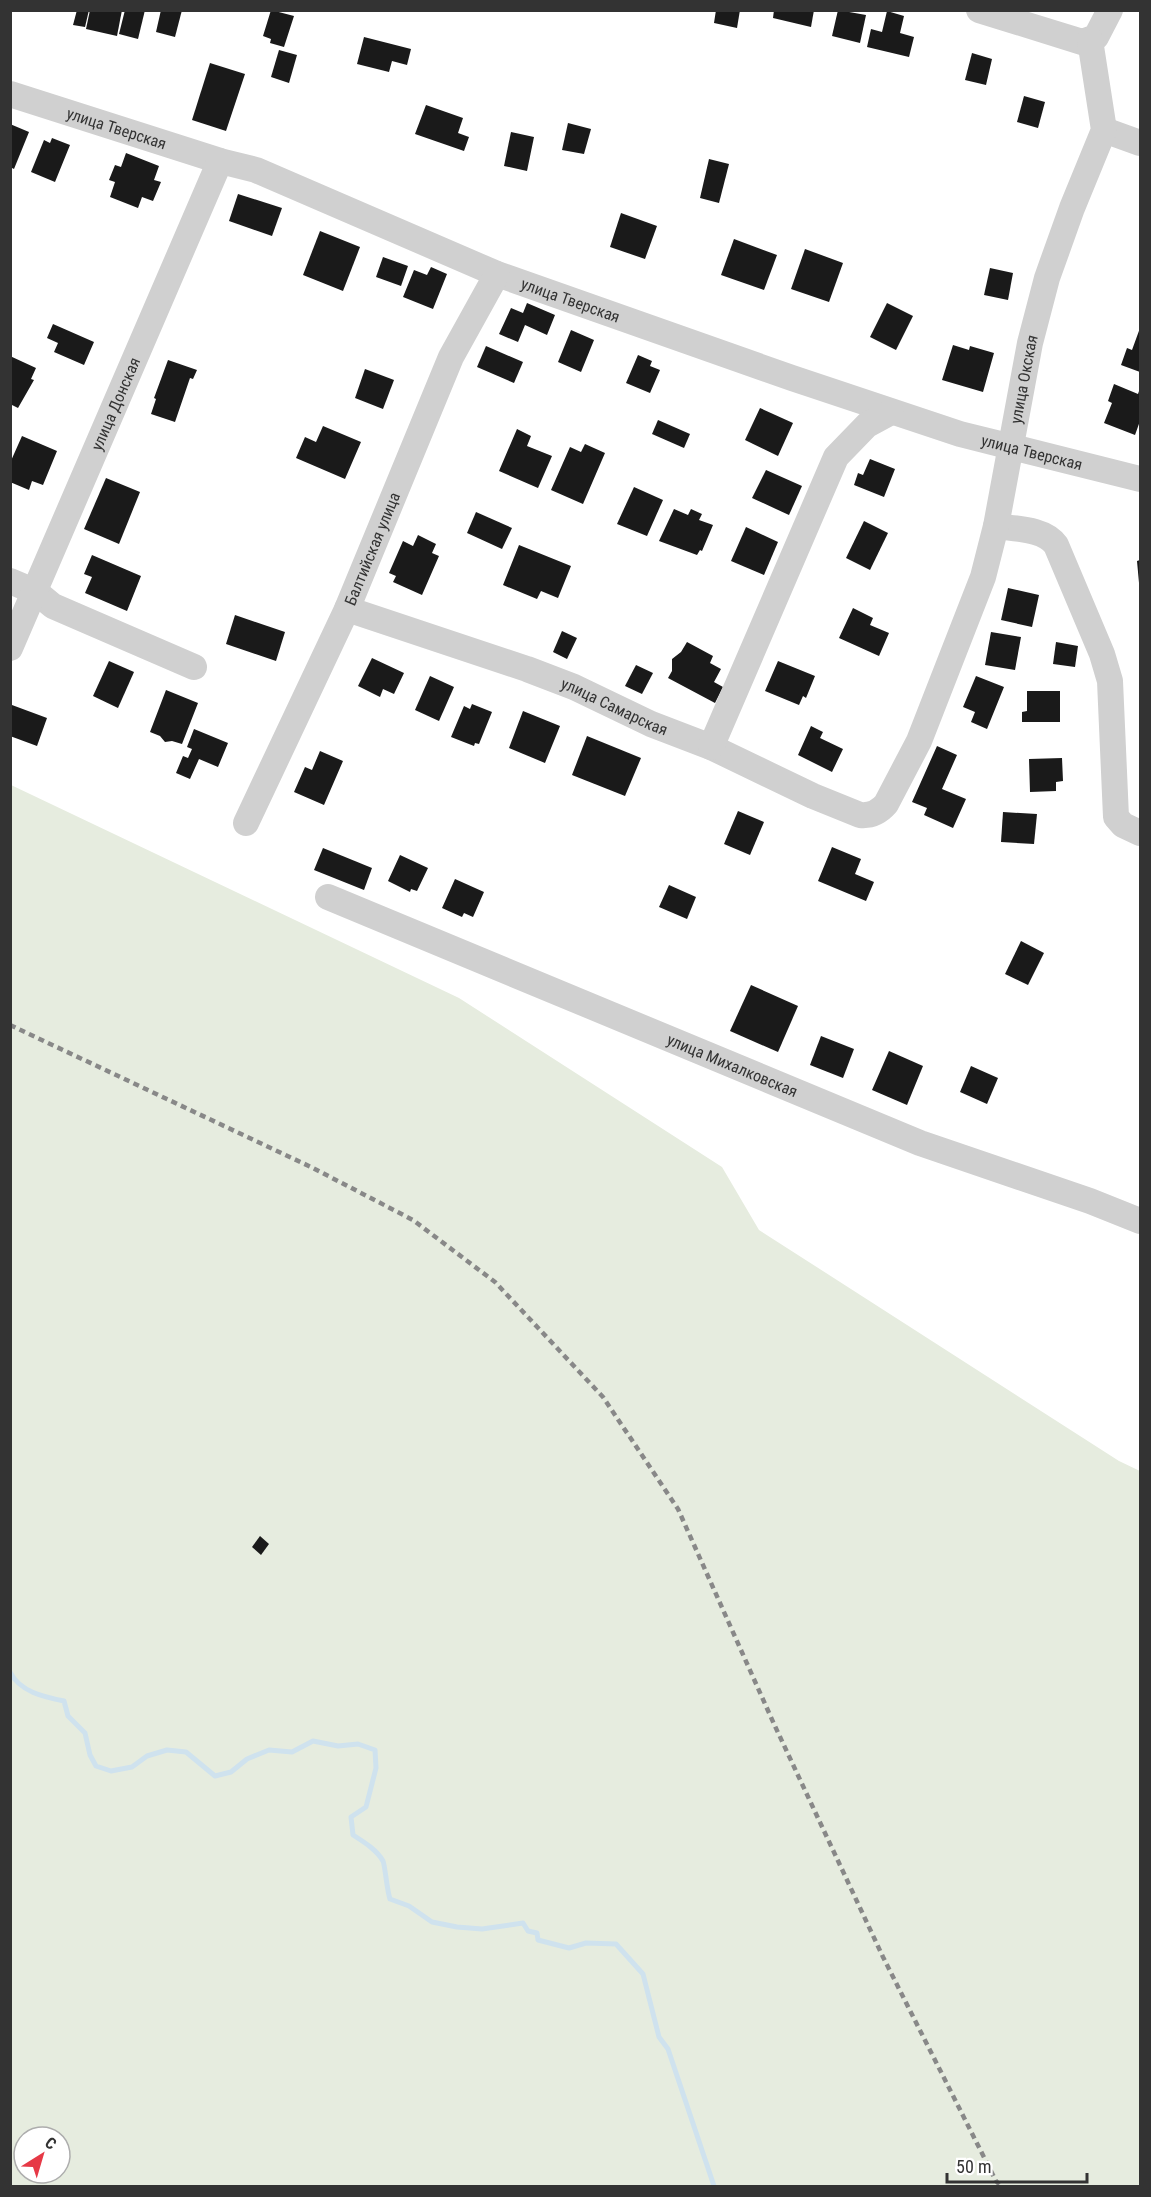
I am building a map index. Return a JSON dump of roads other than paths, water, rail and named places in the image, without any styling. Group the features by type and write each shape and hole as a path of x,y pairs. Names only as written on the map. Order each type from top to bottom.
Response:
{"street":[{"path":"979,10 1078,42 1090,40 1098,35 1110,10"},
{"path":"1090,40 1104,130 1140,143"},
{"name":"улица Тверская","path":"10,94 220,161 256,170 497,274 891,412 1009,447 1140,479"},
{"name":"улица Окская","path":"876,812 886,804 919,741 983,577 996,526 1030,344 1047,278 1072,208 1104,130"},
{"name":"улица Донская","path":"10,648 220,161"},
{"name":"Балтийская улица","path":"246,823 347,609 451,357 497,274"},
{"path":"711,747 836,456 867,425 891,412"},
{"path":"996,526 1043,534 1052,540 1102,654 1110,681 1116,817 1123,825 1140,833"},
{"path":"10,581 36,592 53,606 194,667"},
{"name":"улица Самарская","path":"347,609 574,687 651,724 711,747 803,792 860,815 876,812"},
{"name":"улица Михалковская","path":"328,897 920,1143 1090,1201 1140,1221"}],"waterway":[{"path":"10,1672 14,1679 26,1689 64,1701 68,1716 85,1733 90,1755 96,1766 111,1771 132,1767 147,1756 167,1750 186,1752 215,1776 231,1772 247,1759 269,1750 292,1752 313,1741 338,1746 358,1744 375,1750 376,1768 366,1807 351,1817 353,1835 366,1843 383,1861 390,1899 409,1906 432,1922 457,1927 482,1929 523,1923 528,1931 537,1933 538,1940 569,1948 586,1943 616,1944 643,1974 659,2037 668,2049 714,2186"}],"railway":[{"path":"10,1025 311,1167 413,1220 495,1282 603,1397 678,1509 774,1724 883,1957 996,2181 1001,2186"}]}
